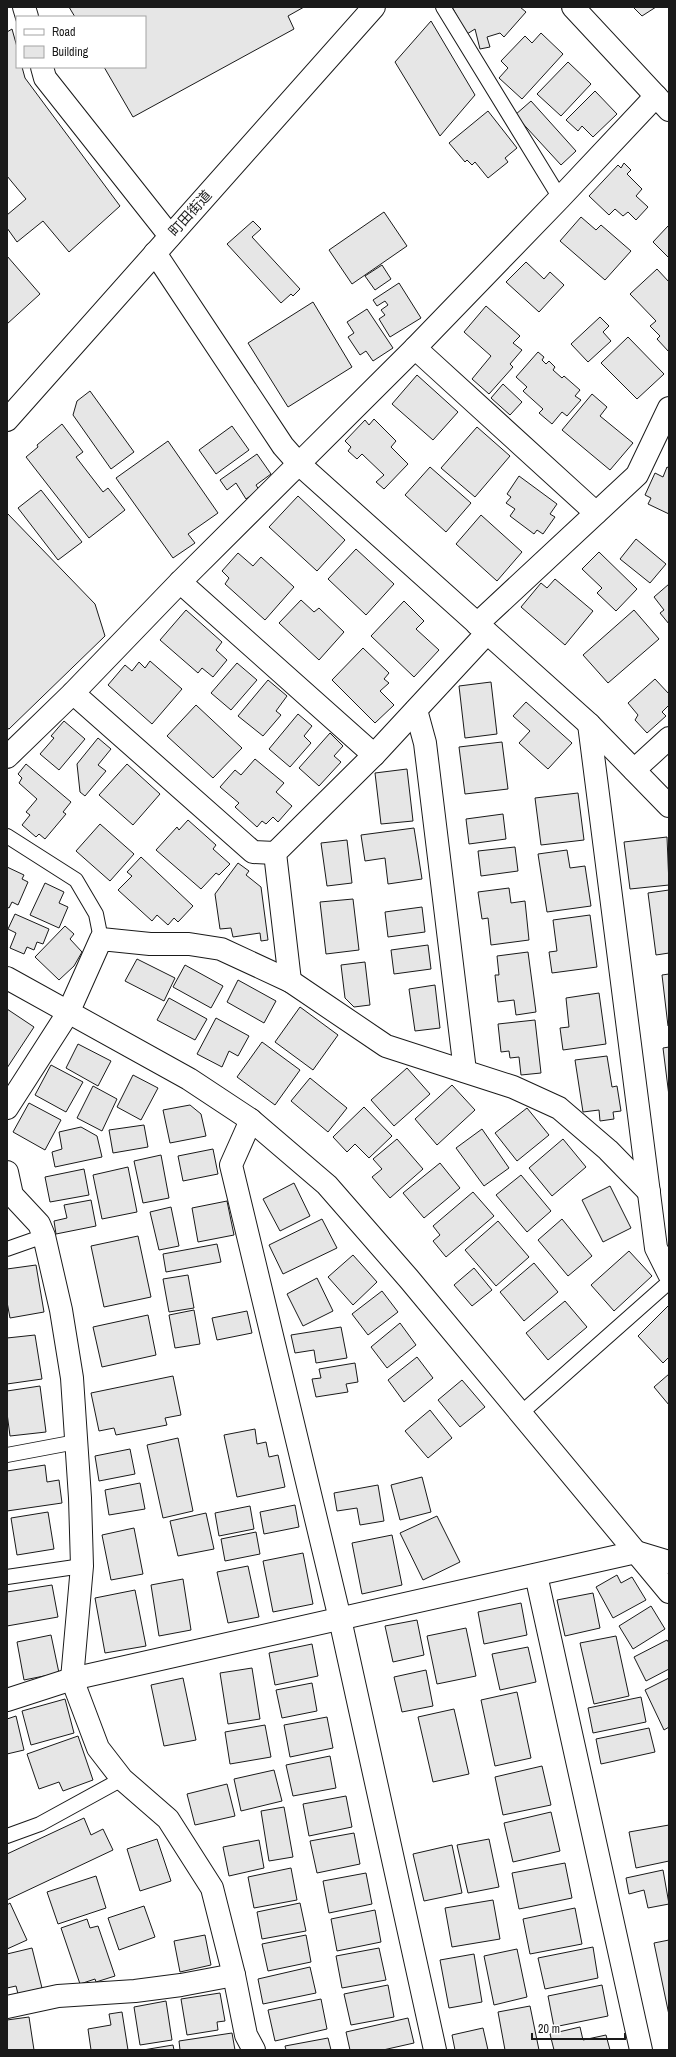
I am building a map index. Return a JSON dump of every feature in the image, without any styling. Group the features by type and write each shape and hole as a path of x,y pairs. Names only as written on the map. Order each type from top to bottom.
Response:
{"street":[{"name":"町田街道","path":"7,420 374,7"},
{"path":"7,757 73,693 180,582 415,348 560,198 662,103 573,7"},
{"path":"42,68 45,78 170,236"},
{"path":"155,253 283,446 298,464 589,724 669,806"},
{"path":"415,348 596,513"},
{"path":"275,854 374,755 416,710 482,629 596,513 636,476 669,408"},
{"path":"180,582 374,755"},
{"path":"73,693 253,852 275,854"},
{"path":"416,710 424,743 465,1071"},
{"path":"589,724 656,1248 669,1274"},
{"path":"634,770 669,738"},
{"path":"275,854 290,981"},
{"path":"7,1108 68,1013 101,939 150,944 189,944 221,949 290,981 386,1046 512,1087 559,1108 608,1150 649,1192"},
{"path":"7,978 189,1079 251,1120 327,1185 409,1278 520,1414 669,1592"},
{"path":"251,1120 232,1165 340,1619 435,2050"},
{"path":"7,1172 12,1195 39,1224 44,1236 61,1310 69,1363 76,1442 82,1566 72,1679 98,1748 122,1779 168,1818 212,1888 234,1975 246,2035 254,2050"},
{"path":"7,1700 72,1679 636,1552 669,1562"},
{"path":"536,1575 641,2050"},
{"path":"7,2007 58,1996 143,1990 181,1985 234,1975"}],"lane":[{"path":"443,7 560,198"},
{"path":"7,836 76,880 96,914 101,939"},
{"path":"7,1250 44,1236"},
{"path":"520,1414 669,1282"},
{"path":"7,1455 76,1442"},
{"path":"7,1577 82,1566"},
{"path":"7,1836 40,1824 122,1779"}],"building":[{"path":"69,7 304,7 288,16 294,29 133,117 105,68 146,68 146,16 74,16"},
{"path":"452,7 520,7 526,12 504,37 500,33 487,37 490,47 480,49 475,29 467,34"},
{"path":"633,7 656,7 642,16"},
{"path":"431,21 475,95 440,136 395,62"},
{"path":"12,29 16,43 16,68 22,68 25,78 120,206 69,252 43,221 17,242 7,228 7,215 26,199 7,176 7,32"},
{"path":"541,33 563,54 522,99 499,78 508,68 501,61 525,36 532,43"},
{"path":"568,62 591,84 561,116 537,94"},
{"path":"595,91 617,114 593,137 582,126 578,131 566,120"},
{"path":"531,101 576,151 561,165 515,115"},
{"path":"488,111 517,148 505,158 508,162 488,178 475,162 472,165 467,160 465,162 449,143"},
{"path":"624,163 631,170 627,174 642,189 636,196 648,207 636,220 628,212 623,216 615,209 609,215 589,196 618,165 621,168"},
{"path":"384,212 407,246 352,284 329,250"},
{"path":"581,217 596,230 601,225 631,251 605,280 560,241"},
{"path":"253,221 261,229 252,237 300,289 293,296 291,294 281,303 227,244"},
{"path":"668,226 669,227 669,258 653,242"},
{"path":"7,256 40,294 7,324"},
{"path":"526,262 544,279 550,272 564,285 539,312 506,282"},
{"path":"382,265 391,279 375,290 365,276"},
{"path":"657,269 669,282 669,352 657,339 660,336 650,326 656,321 630,294"},
{"path":"399,283 421,318 390,337 379,319 385,315 381,310 388,305 385,301 377,306 373,300"},
{"path":"313,302 352,367 288,407 248,343"},
{"path":"486,306 520,336 513,343 522,350 510,364 513,367 489,394 472,379 491,356 464,332"},
{"path":"367,309 393,348 373,361 366,351 360,355 348,337 354,333 347,322"},
{"path":"600,317 609,326 603,332 611,341 588,362 571,344"},
{"path":"628,337 664,374 637,399 601,363"},
{"path":"538,352 544,357 542,360 546,364 549,361 555,367 553,370 562,378 564,376 580,390 575,396 581,400 567,416 562,412 552,424 539,413 543,409 523,391 527,387 516,377"},
{"path":"417,375 458,412 433,440 392,404"},
{"path":"503,384 522,402 510,415 491,398"},
{"path":"90,391 134,452 111,469 73,415 77,401"},
{"path":"592,394 607,407 600,416 633,443 610,470 562,430"},
{"path":"374,419 396,441 391,447 408,464 384,489 376,482 384,475 362,454 357,459 348,451 351,447 345,441 365,420 369,425"},
{"path":"62,424 83,452 76,457 103,492 108,488 125,510 89,538 26,457 38,447 37,445"},
{"path":"232,426 249,450 216,474 199,450"},
{"path":"477,427 510,456 475,497 441,468"},
{"path":"168,441 218,513 188,534 195,543 173,558 116,478"},
{"path":"257,454 271,474 256,485 259,490 246,499 236,483 227,490 220,480"},
{"path":"430,467 471,503 446,532 405,495"},
{"path":"667,467 669,468 669,514 648,504 651,498 645,495 655,473 663,477"},
{"path":"519,476 557,504 550,514 555,517 543,534 537,530 534,534 510,516 515,509 506,503 511,497 507,494"},
{"path":"41,490 82,542 58,560 18,508"},
{"path":"298,496 345,540 317,571 269,527"},
{"path":"7,513 95,604 105,636 9,729 7,728"},
{"path":"481,515 522,552 497,581 456,544"},
{"path":"636,539 666,564 650,583 620,559"},
{"path":"356,549 394,584 366,615 328,579"},
{"path":"599,552 637,589 616,611 597,593 602,588 582,569"},
{"path":"238,553 253,566 261,557 294,587 265,620 225,584 229,578 222,571"},
{"path":"555,579 593,611 565,645 521,607 541,583 547,588"},
{"path":"669,584 669,624 660,613 664,610 654,597"},
{"path":"301,600 314,612 319,608 344,632 319,660 279,623"},
{"path":"404,601 424,621 416,629 439,650 414,677 371,636"},
{"path":"186,610 222,642 216,650 227,660 213,677 202,668 198,673 160,640"},
{"path":"634,610 659,639 608,683 583,655"},
{"path":"363,648 389,673 384,679 389,683 380,691 394,705 375,723 332,680"},
{"path":"150,661 182,689 152,724 108,685 125,665 132,671 139,662 145,668"},
{"path":"237,663 257,680 231,710 211,693"},
{"path":"655,679 669,694 669,705 662,712 666,716 647,733 635,720 638,715 628,703"},
{"path":"268,680 287,696 276,711 281,715 263,736 238,716"},
{"path":"491,682 497,734 465,738 459,686"},
{"path":"526,702 572,743 548,769 519,743 530,731 513,716"},
{"path":"196,705 242,748 213,778 167,736"},
{"path":"298,714 312,726 304,736 311,743 290,767 269,749"},
{"path":"64,721 85,739 59,770 40,754 54,738 51,736"},
{"path":"330,733 343,746 334,756 341,762 319,786 299,768"},
{"path":"98,738 111,749 98,765 106,771 85,796 80,792 77,764"},
{"path":"502,742 508,789 465,794 459,747"},
{"path":"255,759 284,783 276,792 292,806 278,822 273,817 266,824 262,821 257,827 235,807 239,803 220,787 235,770 241,775"},
{"path":"26,764 71,802 63,812 66,814 45,839 39,834 36,837 22,825 30,815 26,812 37,799 19,783 22,778 18,774"},
{"path":"127,764 160,794 133,825 99,795"},
{"path":"407,769 413,821 381,824 375,773"},
{"path":"578,793 584,840 541,845 535,798"},
{"path":"503,814 506,839 469,844 466,819"},
{"path":"188,820 216,845 213,849 230,864 219,875 216,873 201,889 156,850 177,827 179,830"},
{"path":"100,824 134,854 110,881 76,851"},
{"path":"414,828 422,879 388,884 385,858 365,861 361,835"},
{"path":"667,837 669,885 630,889 624,842"},
{"path":"347,840 352,883 327,886 321,843"},
{"path":"515,847 518,871 481,876 478,851"},
{"path":"567,850 570,868 585,866 591,906 547,912 538,854"},
{"path":"141,857 193,906 178,922 174,918 168,925 157,915 152,921 118,890 132,876 127,872"},
{"path":"238,863 249,871 246,875 261,887 268,940 261,941 260,933 233,937 231,928 220,929 215,894"},
{"path":"7,867 24,875 22,879 28,882 18,905 12,902 9,908 7,907"},
{"path":"45,883 64,892 59,903 68,907 59,928 30,915"},
{"path":"509,888 511,903 525,901 529,940 491,945 488,918 482,919 478,892"},
{"path":"669,890 669,953 656,955 648,893"},
{"path":"353,899 359,950 326,954 320,902"},
{"path":"422,907 425,932 388,937 385,912"},
{"path":"15,914 49,929 43,944 37,942 34,950 27,947 24,954 10,948 16,933 8,929"},
{"path":"590,915 597,967 552,973 549,952 557,951 553,920"},
{"path":"65,926 74,934 70,939 82,952 74,966 59,980 35,957"},
{"path":"428,945 431,969 394,974 391,950"},
{"path":"528,952 536,1012 516,1015 514,1000 498,1002 495,975 499,975 497,956"},
{"path":"137,959 175,978 164,1001 125,981"},
{"path":"365,962 370,1005 354,1007 345,998 341,965"},
{"path":"185,965 223,986 211,1008 173,987"},
{"path":"669,974 669,1026 668,1026 662,975"},
{"path":"238,980 276,1001 264,1023 227,1002"},
{"path":"435,985 440,1028 415,1031 409,989"},
{"path":"599,993 606,1044 563,1050 560,1028 569,1027 566,998"},
{"path":"169,998 207,1019 195,1040 157,1020"},
{"path":"300,1007 338,1035 313,1070 275,1042"},
{"path":"7,1009 34,1027 7,1068"},
{"path":"216,1018 249,1036 238,1056 229,1051 222,1067 197,1054"},
{"path":"535,1020 541,1073 521,1075 519,1057 510,1058 509,1051 501,1052 498,1024"},
{"path":"262,1042 300,1070 275,1105 237,1077"},
{"path":"78,1044 111,1061 98,1086 66,1068"},
{"path":"669,1047 669,1096 663,1048"},
{"path":"607,1056 612,1087 617,1086 621,1111 613,1112 614,1119 600,1121 599,1110 583,1112 575,1060"},
{"path":"51,1065 83,1082 66,1112 35,1095"},
{"path":"407,1068 430,1094 394,1126 371,1100"},
{"path":"133,1075 158,1088 141,1120 117,1107"},
{"path":"310,1078 347,1108 328,1132 291,1101"},
{"path":"452,1085 475,1110 437,1145 415,1119"},
{"path":"93,1086 117,1099 102,1131 77,1118"},
{"path":"29,1103 61,1120 45,1150 13,1132"},
{"path":"190,1105 201,1114 206,1136 170,1143 163,1110"},
{"path":"364,1107 392,1136 369,1158 355,1144 347,1152 333,1137"},
{"path":"527,1108 549,1135 517,1161 495,1133"},
{"path":"144,1125 148,1147 113,1153 109,1130"},
{"path":"81,1127 97,1136 102,1157 55,1167 52,1152 62,1149 59,1132"},
{"path":"482,1129 509,1168 484,1186 456,1148"},
{"path":"397,1139 423,1169 390,1198 372,1177 382,1169 373,1159"},
{"path":"563,1139 586,1167 552,1196 529,1168"},
{"path":"213,1149 218,1174 183,1181 178,1156"},
{"path":"161,1155 169,1198 143,1203 134,1161"},
{"path":"440,1163 460,1188 424,1218 403,1193"},
{"path":"128,1167 137,1212 102,1219 93,1175"},
{"path":"84,1169 89,1195 50,1202 45,1177"},
{"path":"521,1175 551,1211 527,1232 496,1195"},
{"path":"294,1183 310,1216 280,1231 263,1199"},
{"path":"610,1186 631,1228 603,1242 582,1200"},
{"path":"473,1192 494,1216 446,1257 433,1241 440,1235 433,1226"},
{"path":"91,1200 96,1226 56,1234 54,1221 67,1218 64,1205"},
{"path":"227,1201 234,1235 198,1242 192,1208"},
{"path":"171,1207 179,1246 159,1250 150,1212"},
{"path":"322,1219 337,1248 283,1274 269,1245"},
{"path":"562,1219 592,1256 568,1276 538,1240"},
{"path":"498,1221 529,1257 496,1286 465,1250"},
{"path":"138,1236 151,1297 104,1307 91,1246"},
{"path":"217,1244 221,1262 166,1272 163,1254"},
{"path":"629,1251 652,1276 614,1311 591,1285"},
{"path":"353,1255 377,1282 353,1305 328,1277"},
{"path":"534,1263 558,1292 524,1321 500,1292"},
{"path":"36,1265 44,1312 10,1318 7,1302 7,1269"},
{"path":"474,1268 492,1290 472,1306 454,1285"},
{"path":"188,1275 194,1308 169,1312 163,1279"},
{"path":"317,1278 333,1311 303,1326 287,1294"},
{"path":"382,1291 398,1312 368,1335 352,1314"},
{"path":"565,1301 587,1327 548,1360 526,1333"},
{"path":"669,1305 669,1357 663,1363 638,1336"},
{"path":"194,1310 200,1344 175,1348 169,1315"},
{"path":"247,1311 252,1333 217,1340 212,1318"},
{"path":"148,1315 156,1355 102,1367 93,1327"},
{"path":"400,1323 416,1345 387,1368 371,1347"},
{"path":"341,1327 347,1358 316,1363 314,1350 295,1353 291,1335"},
{"path":"35,1335 42,1379 7,1384 7,1338"},
{"path":"417,1357 433,1378 404,1402 388,1380"},
{"path":"355,1363 358,1382 346,1384 348,1392 316,1397 312,1379 321,1378 319,1369"},
{"path":"669,1374 669,1405 654,1387"},
{"path":"173,1376 181,1415 165,1418 167,1425 116,1435 114,1428 99,1431 91,1393"},
{"path":"462,1380 485,1407 460,1427 438,1400"},
{"path":"40,1386 46,1432 10,1436 7,1413 7,1391"},
{"path":"430,1410 452,1438 428,1458 405,1431"},
{"path":"255,1429 257,1444 266,1442 269,1457 278,1455 285,1487 237,1497 224,1435"},
{"path":"178,1438 193,1511 163,1518 147,1445"},
{"path":"130,1449 135,1474 99,1481 95,1456"},
{"path":"45,1465 47,1482 59,1480 62,1503 7,1511 7,1471"},
{"path":"422,1477 431,1512 400,1520 391,1485"},
{"path":"140,1483 145,1509 109,1515 105,1490"},
{"path":"378,1485 384,1521 360,1525 357,1508 337,1511 334,1493"},
{"path":"295,1505 299,1527 264,1534 260,1512"},
{"path":"250,1506 254,1529 219,1536 215,1513"},
{"path":"48,1512 54,1549 17,1555 11,1518"},
{"path":"206,1513 214,1549 178,1556 170,1521"},
{"path":"437,1516 460,1562 423,1580 400,1533"},
{"path":"134,1528 143,1574 111,1580 102,1535"},
{"path":"256,1532 260,1554 225,1561 221,1539"},
{"path":"392,1535 402,1585 362,1594 352,1543"},
{"path":"303,1553 313,1604 273,1612 263,1561"},
{"path":"248,1566 259,1617 228,1623 217,1572"},
{"path":"617,1575 621,1583 632,1577 646,1600 613,1618 596,1587"},
{"path":"183,1579 191,1630 159,1636 151,1585"},
{"path":"52,1585 58,1617 7,1626 7,1592"},
{"path":"135,1590 146,1646 105,1653 95,1598"},
{"path":"593,1593 600,1628 565,1636 557,1600"},
{"path":"521,1603 527,1635 484,1644 478,1612"},
{"path":"651,1606 665,1629 633,1649 619,1626"},
{"path":"417,1620 424,1655 393,1662 385,1626"},
{"path":"466,1628 476,1676 437,1684 427,1636"},
{"path":"51,1635 59,1673 24,1680 17,1642"},
{"path":"616,1636 629,1696 594,1704 580,1643"},
{"path":"667,1640 669,1643 669,1669 646,1681 634,1657"},
{"path":"312,1644 318,1676 275,1685 269,1653"},
{"path":"528,1647 536,1682 500,1690 492,1654"},
{"path":"252,1668 260,1719 228,1724 220,1673"},
{"path":"426,1670 433,1706 402,1712 394,1677"},
{"path":"183,1678 196,1740 164,1746 151,1685"},
{"path":"669,1678 669,1727 664,1730 645,1690"},
{"path":"312,1683 317,1711 282,1718 276,1690"},
{"path":"517,1692 531,1758 495,1766 481,1700"},
{"path":"641,1697 646,1722 593,1733 588,1708"},
{"path":"65,1699 74,1733 31,1745 22,1711"},
{"path":"454,1709 469,1774 433,1782 418,1717"},
{"path":"16,1716 24,1750 7,1754 7,1719"},
{"path":"327,1717 333,1748 290,1757 284,1725"},
{"path":"265,1725 271,1757 230,1764 225,1732"},
{"path":"649,1728 655,1752 601,1764 596,1739"},
{"path":"78,1736 93,1780 63,1791 59,1782 39,1789 27,1754"},
{"path":"330,1756 336,1788 293,1796 286,1765"},
{"path":"542,1766 551,1805 503,1815 495,1777"},
{"path":"274,1770 282,1801 241,1811 234,1779"},
{"path":"227,1784 235,1816 195,1825 187,1794"},
{"path":"346,1796 352,1827 309,1836 303,1804"},
{"path":"284,1807 293,1857 269,1861 261,1811"},
{"path":"551,1812 560,1851 513,1862 504,1823"},
{"path":"84,1818 91,1835 103,1829 113,1850 7,1900 7,1854"},
{"path":"669,1825 669,1861 636,1868 629,1832"},
{"path":"354,1833 360,1864 317,1873 310,1841"},
{"path":"157,1839 171,1881 140,1891 127,1849"},
{"path":"489,1839 499,1887 468,1893 457,1845"},
{"path":"259,1840 264,1868 229,1876 223,1847"},
{"path":"452,1845 462,1893 424,1901 413,1854"},
{"path":"565,1863 572,1898 519,1909 512,1873"},
{"path":"291,1868 297,1900 254,1908 248,1877"},
{"path":"663,1870 669,1904 648,1908 644,1890 629,1894 626,1878"},
{"path":"366,1873 372,1904 329,1913 323,1881"},
{"path":"96,1876 106,1908 58,1924 47,1892"},
{"path":"493,1900 500,1939 452,1947 445,1908"},
{"path":"10,1903 27,1940 7,1949 7,1905"},
{"path":"300,1903 306,1931 262,1939 257,1912"},
{"path":"144,1906 155,1937 119,1950 108,1918"},
{"path":"575,1908 582,1944 530,1954 523,1919"},
{"path":"375,1910 381,1942 337,1951 331,1919"},
{"path":"87,1919 90,1928 98,1926 115,1976 96,1982 95,1979 80,1984 61,1928"},
{"path":"205,1935 211,1965 180,1972 174,1941"},
{"path":"306,1935 311,1962 268,1971 262,1944"},
{"path":"669,1940 669,2015 654,1943"},
{"path":"593,1947 598,1978 545,1989 538,1958"},
{"path":"32,1948 42,1988 18,1994 16,1986 7,1988 7,1954"},
{"path":"379,1948 386,1980 342,1988 336,1956"},
{"path":"517,1949 527,1997 494,2005 484,1956"},
{"path":"474,1954 482,2002 449,2008 440,1960"},
{"path":"310,1967 316,1993 263,2004 258,1979"},
{"path":"388,1985 394,2017 351,2025 344,1994"},
{"path":"602,1985 608,2016 554,2027 548,1996"},
{"path":"220,1993 225,2021 217,2022 218,2030 187,2035 181,1999"},
{"path":"321,1999 327,2029 275,2041 268,2010"},
{"path":"166,2001 172,2040 140,2045 134,2007"},
{"path":"530,2006 539,2050 505,2050 498,2012"},
{"path":"122,2012 128,2050 91,2050 88,2029 111,2025 109,2014"},
{"path":"29,2017 34,2050 7,2050 7,2020"},
{"path":"408,2018 414,2043 383,2050 350,2050 346,2032"},
{"path":"580,2027 583,2040 606,2035 610,2050 554,2050 550,2034"},
{"path":"483,2028 488,2050 455,2050 452,2035"},
{"path":"232,2033 235,2050 180,2050 179,2041"},
{"path":"328,2038 331,2050 286,2050 285,2046"},
{"path":"173,2045 174,2050 143,2050"}]}
